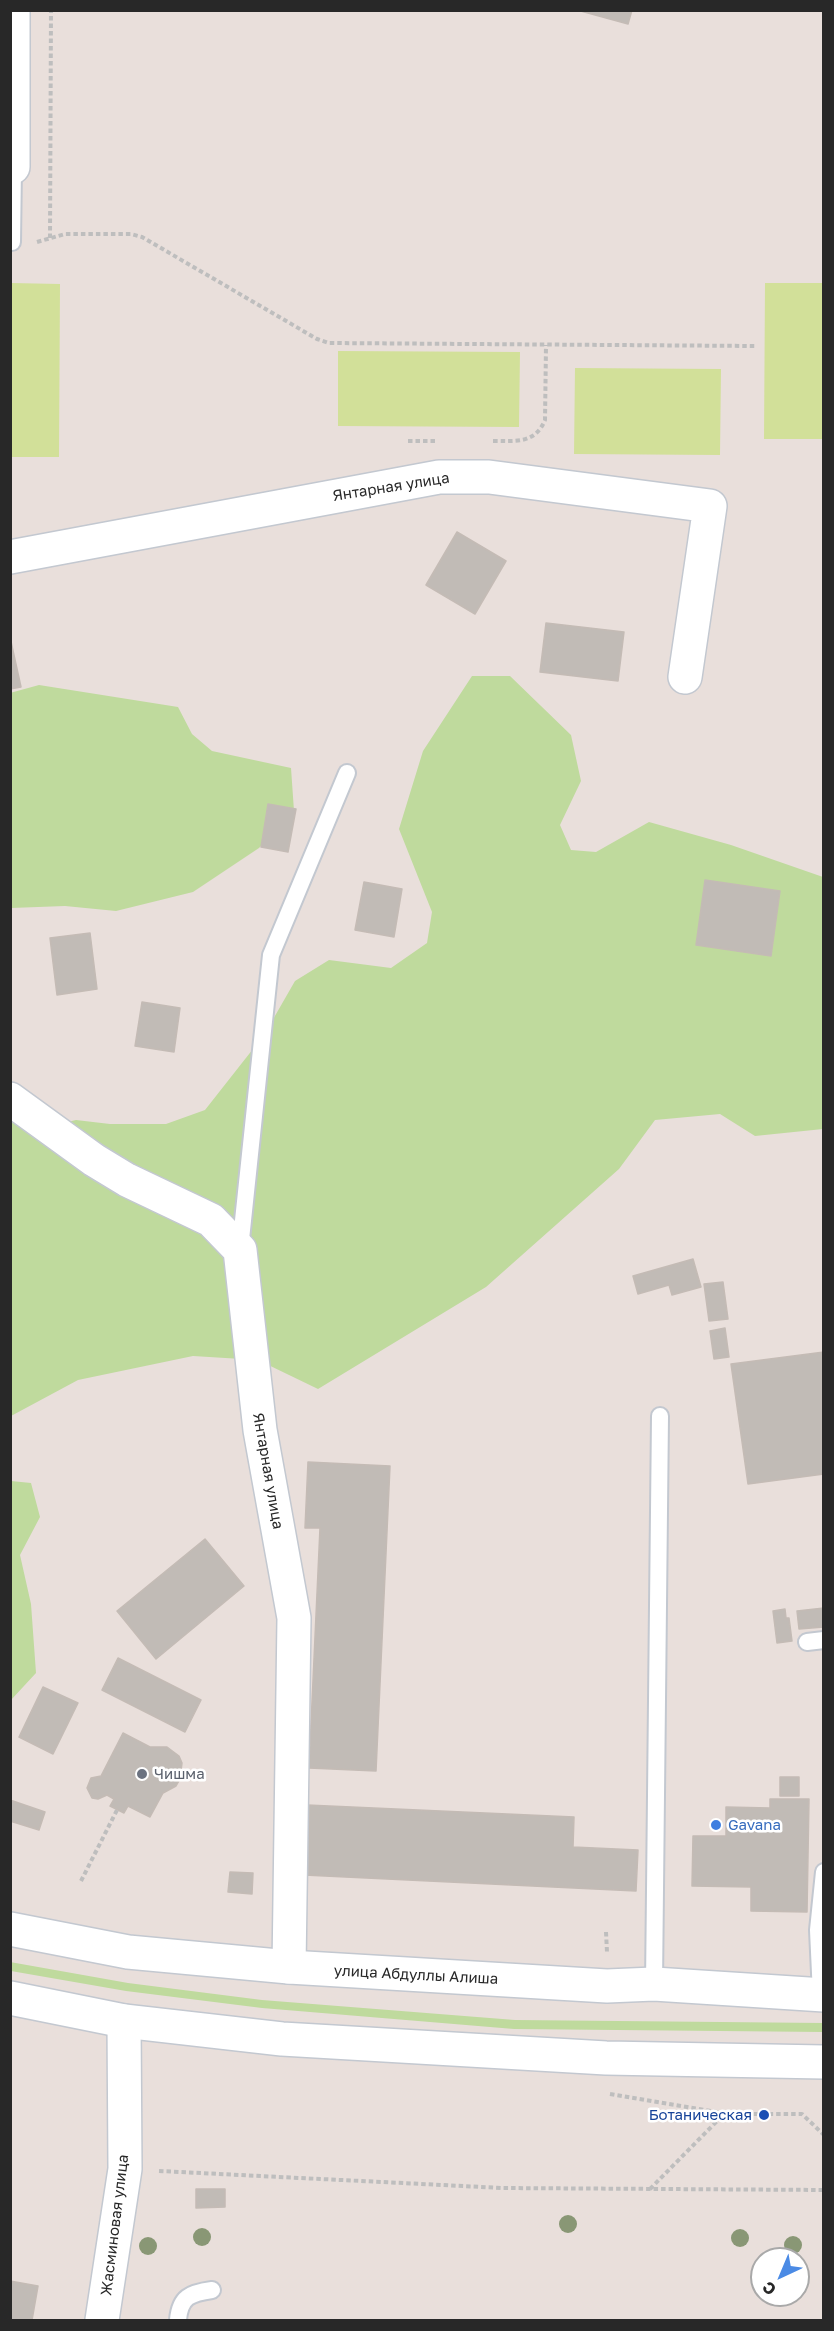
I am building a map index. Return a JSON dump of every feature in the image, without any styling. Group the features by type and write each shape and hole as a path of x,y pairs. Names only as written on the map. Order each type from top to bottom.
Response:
{"street":[{"path":"11,166 13,10"},
{"name":"Янтарная улица","path":"10,557 439,477 489,477 710,506 685,677"},
{"path":"10,1099 118,1175 211,1220 240,1250"},
{"name":"Янтарная улица","path":"240,1250 260,1430 294,1618 289,1967"},
{"name":"улица Абдуллы Алиша","path":"10,1929 128,1952 289,1967 607,1986 654,1984 822,1995"},
{"path":"10,1998 124,2020 282,2039 606,2058 824,2062"},
{"name":"Жасминовая улица","path":"102,2320 125,2169 124,2020"}],"lane":[{"path":"11,166 12,242"},
{"path":"240,1250 271,955 347,773"},
{"path":"654,1984 660,1416"},
{"path":"822,1995 818,1930 824,1872"},
{"path":"178,2320 182,2302 194,2292 212,2290"}],"path":[{"path":"50,238 51,10"},
{"path":"12,242 39,242 65,234 131,234 142,237 317,339 329,343 756,346"},
{"path":"489,441 523,441 534,436 543,426 546,345"},
{"path":"408,441 443,441"},
{"path":"81,1881 117,1810"},
{"path":"606,1932 607,1954"},
{"path":"608,2089 608,2094 724,2114 802,2114 824,2135"},
{"path":"650,2189 724,2114"},
{"path":"125,2169 503,2188 824,2190"}],"green space":[{"path":"11,283 60,284 59,457 11,457"},
{"path":"765,283 823,283 823,439 764,439"},
{"path":"338,351 520,352 519,427 338,426"},
{"path":"575,368 721,369 720,455 574,454"},
{"path":"472,676 510,676 571,735 581,781 560,825 571,850 596,852 649,822 731,845 823,877 823,1129 755,1136 720,1114 655,1120 619,1169 486,1287 318,1389 258,1360 193,1356 78,1380 11,1416 11,1113 33,1130 76,1120 110,1124 166,1124 205,1110 264,1035 295,981 329,960 391,968 427,943 432,912 399,829 423,751"},
{"path":"39,685 178,707 192,734 212,751 291,768 294,811 259,848 193,892 116,911 65,906 11,908 10,693"},
{"path":"11,1481 31,1483 40,1517 20,1555 31,1604 36,1673 11,1700"},
{"path":"10,1962 128,1983 262,2000 515,2020 823,2023 823,2032 514,2029 262,2008 126,1991 11,1971"}],"building":[{"path":"577,10 632,10 628,24"},
{"path":"457,532 506,561 475,614 426,585"},
{"path":"546,623 624,632 618,681 540,672"},
{"path":"10,637 21,687 10,689"},
{"path":"268,804 296,809 288,852 261,847"},
{"path":"705,880 780,891 771,956 696,945"},
{"path":"364,882 402,889 394,937 355,930"},
{"path":"90,933 97,989 57,995 50,938"},
{"path":"142,1002 180,1008 174,1052 135,1046"},
{"path":"693,1259 701,1287 672,1295 669,1285 638,1294 633,1276"},
{"path":"723,1282 728,1319 709,1321 704,1284"},
{"path":"725,1328 729,1357 714,1359 710,1331"},
{"path":"824,1352 824,1474 748,1484 731,1364"},
{"path":"308,1462 390,1466 376,1771 309,1768 320,1528 305,1528"},
{"path":"205,1539 244,1586 156,1659 117,1611"},
{"path":"824,1608 824,1627 799,1629 797,1611"},
{"path":"785,1609 786,1618 789,1618 792,1641 777,1643 773,1611"},
{"path":"118,1658 201,1700 185,1732 102,1690"},
{"path":"43,1687 78,1703 53,1754 19,1737"},
{"name":"Чишма","path":"123,1733 150,1747 167,1747 179,1756 182,1763 180,1779 176,1786 163,1793 150,1817 128,1806 124,1813 110,1806 114,1799 107,1795 98,1799 92,1798 87,1788 91,1778 101,1776"},
{"path":"780,1777 799,1777 799,1796 780,1796"},
{"path":"770,1799 809,1799 807,1912 751,1911 751,1887 692,1886 693,1836 726,1836 726,1807 770,1808"},
{"path":"10,1800 45,1812 39,1830 10,1821"},
{"path":"307,1805 574,1817 573,1847 638,1850 636,1891 304,1875"},
{"path":"230,1872 253,1873 252,1894 228,1892"},
{"path":"196,2189 225,2189 225,2207 196,2208"},
{"path":"10,2281 38,2286 32,2320 10,2320"}],"place":[{"name":"Чишма","path":"142,1774"},
{"name":"Gavana","path":"716,1825"},
{"name":"Ботаническая","path":"764,2115"}]}
